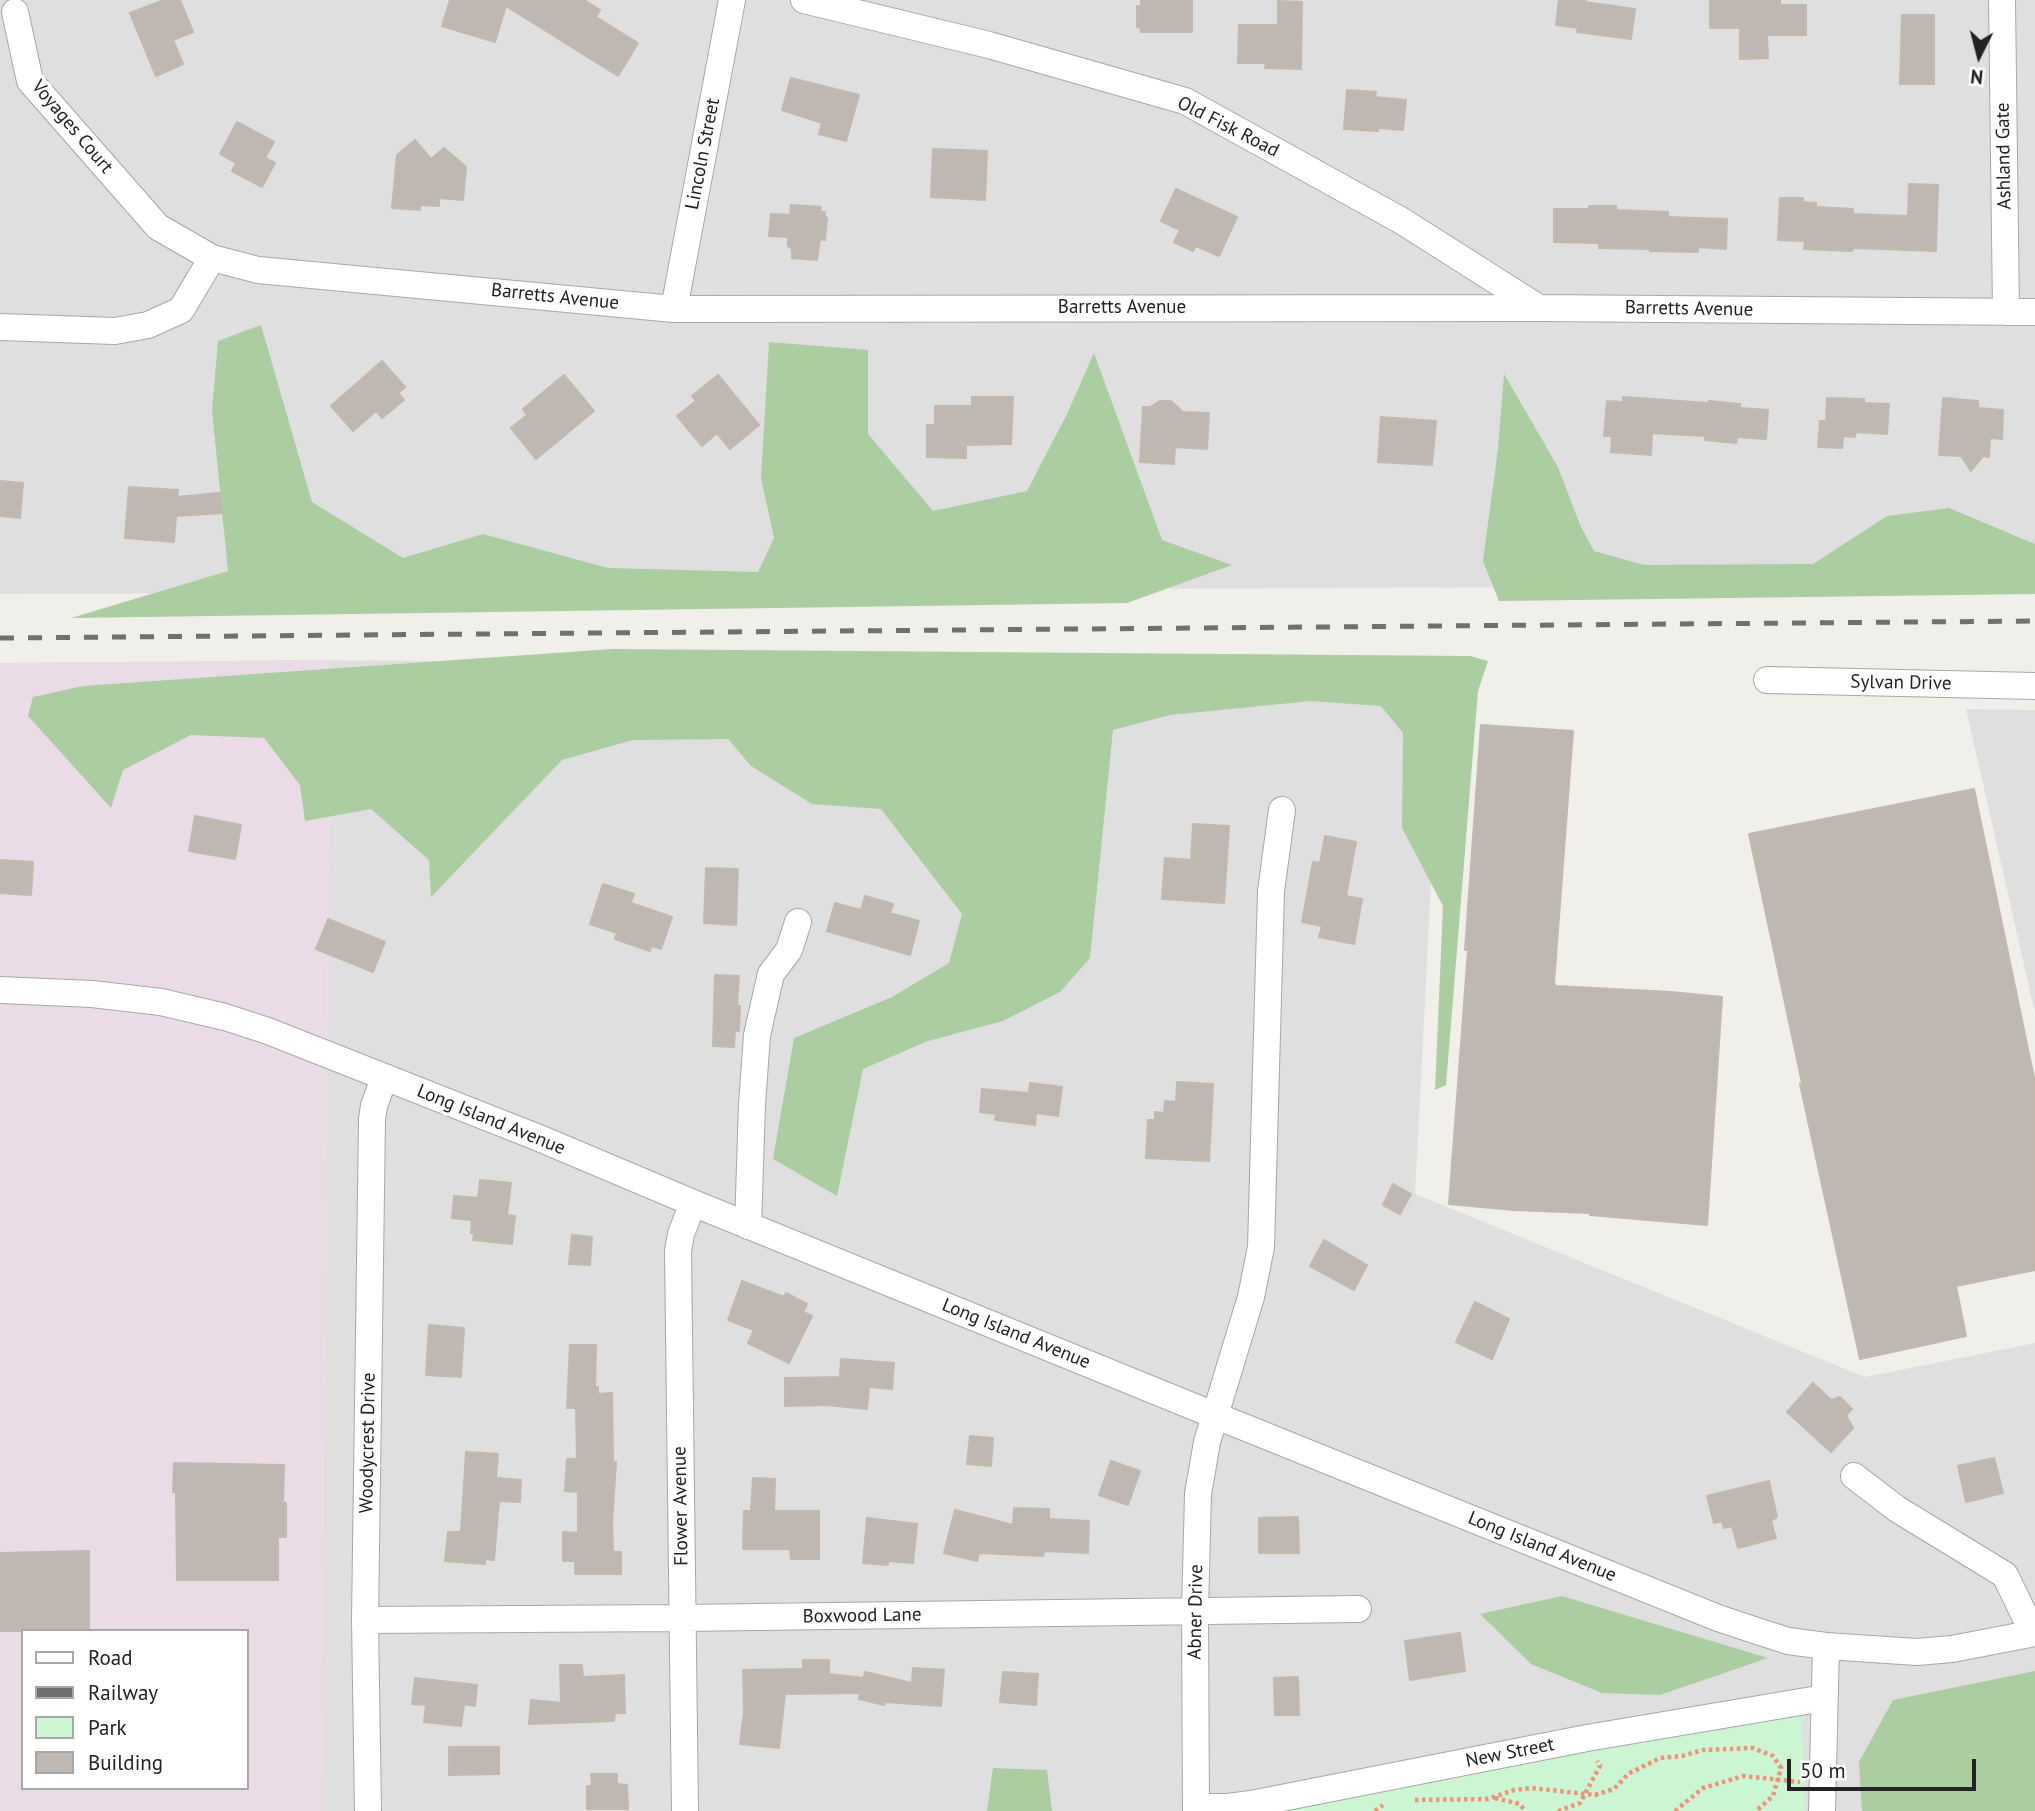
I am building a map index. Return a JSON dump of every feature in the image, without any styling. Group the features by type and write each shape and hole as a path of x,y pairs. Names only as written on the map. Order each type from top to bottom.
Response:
{"street":[{"name":"Lincoln Street","path":"674,309 732,0"},
{"name":"Old Fisk Road","path":"804,0 989,46 1185,102 1402,220 1539,308"},
{"name":"Ashland Gate","path":"2002,0 2006,312"},
{"name":"Voyages Court","path":"15,12 30,80 158,227"},
{"name":"Barretts Avenue","path":"158,227 212,258 258,270 674,309 1539,308 2035,312"},
{"path":"0,327 115,331 148,326 181,310 212,258"},
{"name":"Sylvan Drive","path":"1767,680 2035,687"},
{"name":"Abner Drive","path":"1196,1809 1195,1611 1198,1494 1201,1468 1214,1415 1251,1297 1261,1247 1271,891 1282,810"},
{"path":"748,1226 757,1035 771,974 789,950 798,922"},
{"name":"Long Island Avenue","path":"0,990 130,997 195,1009 281,1036 539,1138 748,1226 1718,1618 1788,1641 1917,1652 1952,1649 2034,1633"},
{"name":"Woodycrest Drive","path":"368,1811 365,1620 372,1119 384,1078"},
{"name":"Flower Avenue","path":"685,1811 678,1251 681,1234 693,1203"},
{"path":"1854,1476 1898,1509 2004,1575 2034,1633"},
{"name":"Boxwood Lane","path":"365,1620 1358,1609"},
{"path":"1822,1798 1826,1646"},
{"name":"New Street","path":"1196,1809 1251,1804 1587,1738 1824,1698"}],"path":[{"path":"1558,1811 1580,1803 1600,1766 1587,1738"},
{"path":"1407,1800 1493,1797 1532,1788 1595,1795 1614,1789 1628,1774 1660,1758 1703,1750 1753,1748 1773,1756 1780,1768 1773,1796 1756,1811"},
{"path":"1675,1811 1703,1788 1743,1776 1778,1778 1822,1798"},
{"path":"1493,1797 1520,1804 1525,1811"},
{"path":"1375,1811 1387,1801"}],"shaded area":[{"path":"0,0 2035,0 2035,585 0,594"},
{"path":"330,660 1442,671 1415,1194 1865,1377 2035,1343 2035,1811 321,1811"},
{"path":"330,660 321,1811 0,1811 0,663"},
{"path":"1966,709 2035,710 2035,1013"}],"green space":[{"path":"261,325 312,502 403,558 483,534 608,568 758,572 774,538 761,478 769,342 868,350 868,434 933,511 1027,491 1067,414 1094,353 1162,540 1232,565 1127,603 71,618 228,571 212,410 218,341"},
{"path":"1504,374 1558,467 1580,525 1594,551 1644,565 1813,564 1887,516 1949,508 2035,544 2035,594 1499,601 1483,561 1498,449"},
{"path":"612,649 1470,656 1488,661 1478,691 1446,1085 1435,1090 1443,906 1402,828 1403,733 1381,706 1311,701 1170,715 1113,730 1090,958 1060,992 1003,1021 928,1041 863,1069 837,1196 773,1159 794,1038 892,997 949,963 962,914 881,809 812,804 751,766 728,739 633,740 562,760 431,897 429,860 371,809 305,821 300,785 264,738 191,735 123,770 111,808 28,716 33,697 83,686"},
{"path":"1562,1596 1768,1658 1660,1695 1602,1693 1531,1664 1480,1614"},
{"path":"2035,1671 2035,1811 1862,1811 1859,1762 1893,1700"},
{"path":"1801,1702 1805,1811 1209,1811"},
{"path":"993,1768 1047,1770 1052,1811 987,1811"}],"building":[{"path":"164,0 180,0 193,32 173,40 183,64 156,76 130,13"},
{"path":"450,0 584,0 600,10 596,17 638,43 618,76 506,6 495,42 442,26"},
{"path":"1141,0 1192,0 1192,32 1141,32 1140,27 1137,27 1137,6 1141,6"},
{"path":"1559,0 1586,0 1585,2 1635,9 1631,39 1577,32 1578,28 1556,25"},
{"path":"1710,0 1780,0 1780,5 1806,5 1806,35 1767,35 1768,58 1740,59 1740,28 1710,28"},
{"path":"1278,1 1302,2 1301,69 1265,68 1266,63 1238,63 1239,25 1278,25"},
{"path":"1902,15 1934,15 1934,84 1900,84"},
{"path":"791,78 859,95 846,141 819,134 822,123 782,110"},
{"path":"1347,90 1376,92 1375,97 1406,100 1403,130 1344,129"},
{"path":"237,122 274,142 265,158 275,163 262,187 232,171 236,163 220,154"},
{"path":"415,140 431,159 444,148 466,167 463,200 439,198 439,206 420,205 420,210 392,208 397,155"},
{"path":"933,149 987,151 985,200 931,197"},
{"path":"1909,184 1938,185 1936,251 1804,249 1805,241 1778,240 1780,198 1803,198 1803,202 1816,203 1816,207 1853,209 1853,214 1908,216"},
{"path":"1176,189 1237,217 1219,256 1196,246 1193,251 1174,242 1180,230 1161,221"},
{"path":"791,205 821,207 820,212 825,212 825,240 820,239 817,260 792,258 788,237 769,236 771,214 790,215"},
{"path":"1589,206 1668,212 1668,217 1727,219 1726,249 1698,247 1698,252 1650,251 1599,248 1599,243 1554,242 1554,209 1589,209"},
{"path":"382,361 405,387 398,393 404,400 382,418 376,411 353,431 331,406"},
{"path":"564,375 594,411 536,459 511,428 527,415 523,409"},
{"path":"718,375 759,425 730,449 717,433 702,446 677,416 696,401 692,396"},
{"path":"972,397 1013,397 1011,444 966,445 966,458 927,457 927,425 935,425 935,406 972,406"},
{"path":"1623,397 1709,401 1740,404 1740,408 1768,410 1766,439 1737,437 1736,443 1705,440 1705,436 1652,433 1651,455 1611,452 1612,436 1604,436 1607,401 1623,402"},
{"path":"1827,398 1864,399 1864,403 1889,404 1887,434 1856,432 1855,437 1843,436 1842,448 1818,447 1820,421 1826,421"},
{"path":"1943,398 1978,401 1978,408 2003,410 2002,439 1990,438 1989,457 1983,456 1971,471 1961,456 1939,455"},
{"path":"1160,401 1171,401 1183,412 1209,413 1207,449 1175,447 1174,464 1140,462 1143,407 1150,407"},
{"path":"1381,417 1436,421 1432,465 1378,462"},
{"path":"0,481 23,483 20,518 0,516"},
{"path":"129,487 178,490 177,497 220,493 222,513 176,516 174,542 125,538"},
{"path":"1481,725 1573,731 1554,983 1556,986 1722,997 1707,1225 1590,1213 1449,1204"},
{"path":"1974,789 2035,1083 2035,1270 1956,1286 1966,1336 1860,1359 1749,834"},
{"path":"195,816 241,825 235,859 189,851"},
{"path":"1193,824 1229,826 1224,903 1162,899 1165,858 1191,860"},
{"path":"1325,836 1356,842 1346,896 1362,899 1354,944 1319,937 1322,926 1302,922 1313,862 1320,863"},
{"path":"0,860 33,862 31,895 0,893"},
{"path":"706,868 738,869 736,925 704,923"},
{"path":"603,884 634,894 631,903 672,917 661,949 652,946 650,951 615,939 617,933 590,924"},
{"path":"865,896 893,904 890,913 919,921 910,955 827,931 835,903 861,910"},
{"path":"328,919 385,942 373,972 316,949"},
{"path":"715,975 739,976 739,1031 735,1031 734,1047 713,1046"},
{"path":"1177,1082 1213,1084 1209,1161 1146,1158 1148,1120 1155,1120 1155,1112 1164,1113 1165,1101 1176,1102"},
{"path":"1030,1083 1062,1087 1058,1116 1036,1113 1035,1125 995,1120 996,1114 980,1112 982,1089 1029,1093"},
{"path":"480,1180 511,1183 507,1215 515,1216 512,1244 473,1240 472,1220 452,1218 454,1196 478,1198"},
{"path":"1393,1184 1411,1194 1400,1214 1383,1205"},
{"path":"572,1235 592,1237 590,1265 569,1264"},
{"path":"1324,1240 1367,1265 1354,1290 1310,1266"},
{"path":"742,1281 784,1297 786,1293 807,1304 803,1312 812,1316 789,1363 748,1343 754,1330 728,1320"},
{"path":"1475,1302 1509,1319 1492,1359 1456,1342"},
{"path":"429,1325 464,1328 461,1377 426,1375"},
{"path":"570,1345 596,1345 595,1387 598,1387 598,1394 612,1393 613,1462 616,1462 613,1552 621,1552 621,1574 575,1574 575,1561 563,1561 563,1532 578,1533 578,1492 565,1491 567,1459 577,1459 576,1408 567,1408"},
{"path":"841,1359 894,1363 892,1389 869,1387 867,1409 827,1405 785,1406 785,1378 840,1377"},
{"path":"1813,1383 1831,1400 1840,1397 1852,1409 1846,1415 1853,1428 1831,1452 1787,1412"},
{"path":"970,1436 993,1438 991,1466 967,1464"},
{"path":"466,1452 498,1454 496,1478 521,1480 520,1502 499,1501 494,1560 485,1559 485,1564 445,1561 448,1532 461,1532"},
{"path":"1994,1458 2003,1493 1966,1502 1958,1466"},
{"path":"1111,1461 1140,1471 1128,1505 1099,1495"},
{"path":"174,1463 284,1465 286,1537 278,1537 278,1580 177,1580"},
{"path":"753,1478 775,1479 774,1511 819,1511 819,1559 791,1559 790,1549 743,1549 744,1511 751,1511"},
{"path":"1769,1481 1777,1517 1771,1521 1776,1538 1738,1548 1732,1526 1724,1528 1722,1521 1714,1523 1707,1496"},
{"path":"1014,1508 1049,1509 1049,1519 1089,1521 1088,1553 1044,1551 1043,1556 979,1553 977,1561 944,1553 955,1510 1013,1525"},
{"path":"1298,1517 1299,1553 1259,1553 1259,1518"},
{"path":"867,1518 917,1524 913,1563 863,1563"},
{"path":"89,1551 89,1629 0,1631 0,1553"},
{"path":"1460,1633 1465,1671 1410,1680 1405,1641"},
{"path":"803,1660 829,1660 829,1674 864,1678 865,1672 912,1683 913,1668 944,1670 941,1706 885,1702 884,1705 859,1699 860,1693 785,1694 779,1748 740,1744 744,1712 743,1670 803,1669"},
{"path":"560,1665 582,1665 583,1677 624,1675 625,1713 615,1713 614,1721 529,1724 531,1700 561,1703"},
{"path":"1003,1672 1038,1674 1036,1705 1000,1702"},
{"path":"1298,1677 1299,1715 1275,1715 1274,1678"},
{"path":"415,1678 477,1685 475,1706 464,1704 461,1726 424,1722 426,1705 412,1704"},
{"path":"449,1747 499,1747 499,1774 449,1775"},
{"path":"591,1774 617,1774 617,1784 627,1785 628,1809 587,1809 587,1786 592,1786"}],"railway":[{"path":"0,638 2035,621"}]}
